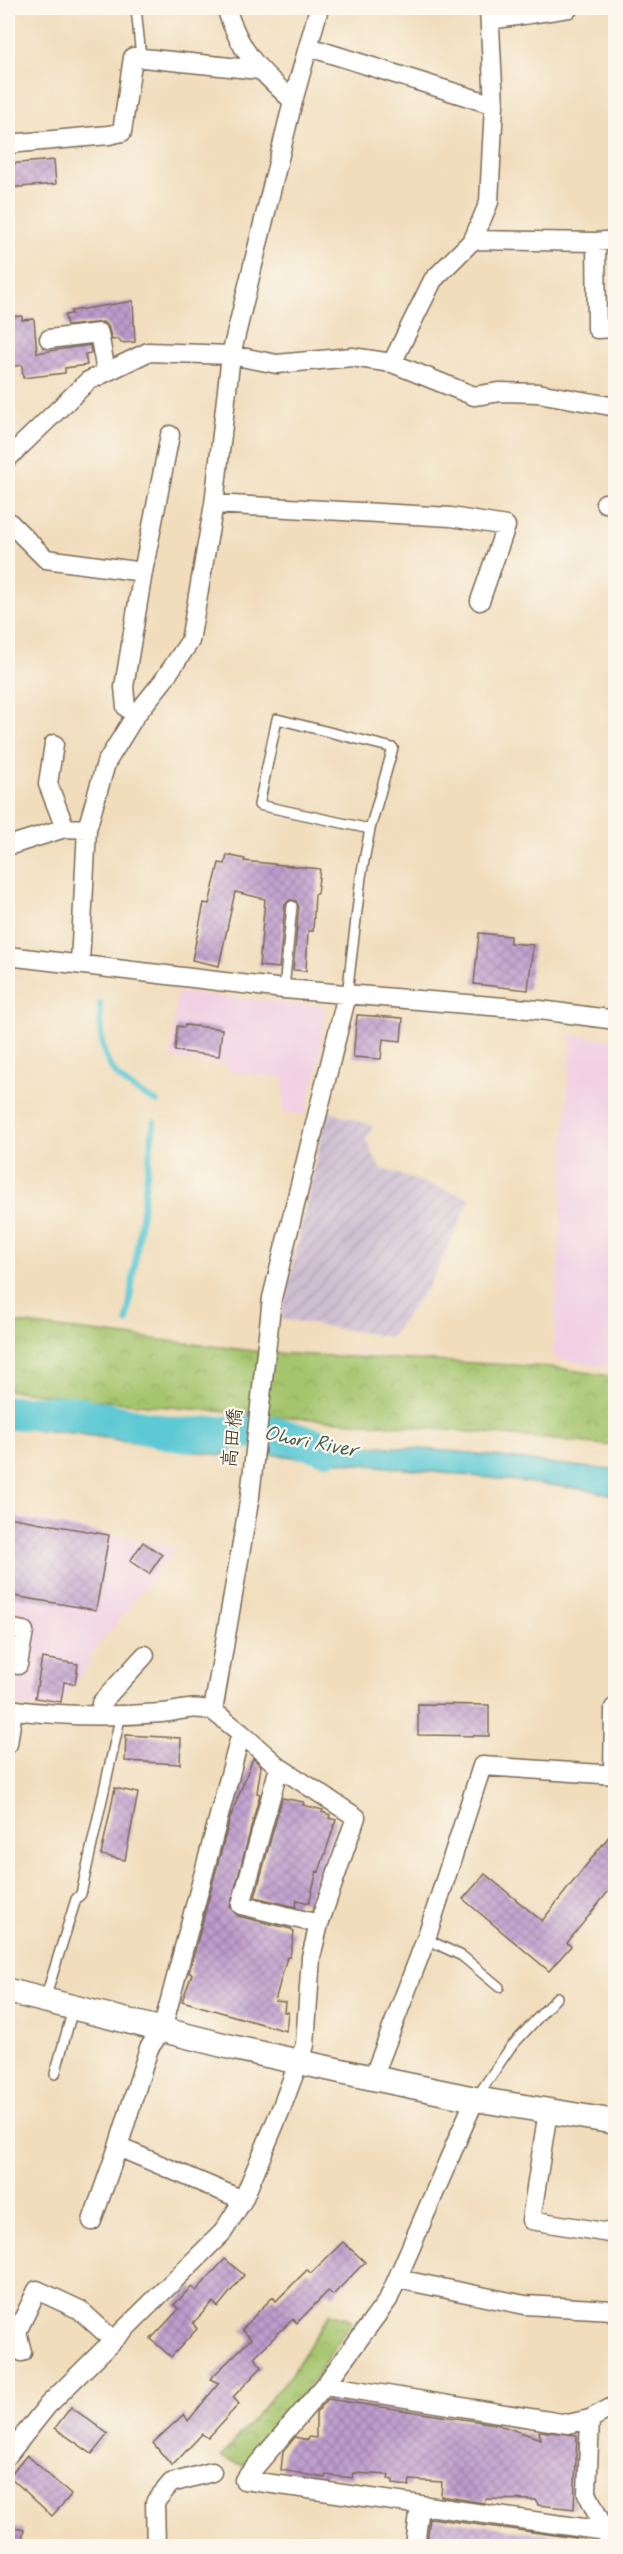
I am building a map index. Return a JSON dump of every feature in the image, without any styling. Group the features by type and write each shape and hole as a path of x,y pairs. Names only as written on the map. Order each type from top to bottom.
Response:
{"street":[{"path":"226,8 236,38 259,70 293,100"},
{"path":"80,963 87,829 106,763 135,716 163,681 190,641 214,504 231,355 293,100 319,8"},
{"path":"392,363 433,280 473,240 489,202 494,105 490,14 569,8"},
{"path":"309,47 494,105"},
{"path":"8,144 122,132 133,57 259,70"},
{"path":"473,240 596,242 615,240"},
{"path":"596,242 597,329 615,328"},
{"path":"49,339 99,333 106,372"},
{"path":"8,458 88,381 148,352 231,355 277,364 352,357 392,363 474,396 500,392 538,393 615,406"},
{"path":"135,716 126,707 124,687 143,572 170,435"},
{"path":"214,504 451,517 506,526 480,601"},
{"path":"8,522 46,559 143,572"},
{"path":"54,744 48,784 65,828"},
{"path":"8,846 65,828 87,829"},
{"path":"8,956 284,989 540,1011 615,1020"},
{"name":"高田橋","path":"213,1711 250,1496 272,1298 347,995"},
{"path":"8,1628 24,1631 18,1665 8,1663"},
{"path":"102,1714 101,1703 145,1655"},
{"path":"8,1744 10,1710 122,1714 165,1713 188,1707 213,1711 279,1767 356,1817 319,1924 311,1957 305,2045 243,2200 223,2232 48,2405 8,2455"},
{"path":"373,2078 426,1939 482,1766 614,1775 614,1708"},
{"path":"92,2221 149,2048 162,2030 241,1733"},
{"path":"279,1767 241,1905 319,1924"},
{"path":"8,1991 235,2048 373,2078 475,2099 615,2122"},
{"path":"475,2099 387,2300 325,2385 244,2480 420,2506 607,2539"},
{"path":"548,2111 531,2220 615,2235 615,2232"},
{"path":"118,2147 243,2200"},
{"path":"398,2279 525,2305 612,2310 615,2315"},
{"path":"22,2352 18,2332 37,2290 80,2310 112,2340"},
{"path":"325,2385 568,2424 590,2419 615,2405"},
{"path":"590,2419 587,2493 607,2539"},
{"path":"156,2547 156,2502 171,2483 212,2472"},
{"path":"415,2547 420,2506"}],"lane":[{"path":"136,8 141,57"},
{"path":"347,995 361,877 370,829 393,748 277,719 259,805 370,829"},
{"path":"284,989 292,906"},
{"path":"45,1999 76,1899 81,1894 122,1714"},
{"path":"426,1939 462,1956 499,1987"},
{"path":"475,2099 510,2049 557,1997"},
{"path":"55,2074 74,2006"}],"shaded area":[{"path":"177,992 326,1007 318,1067 305,1115 283,1112 284,1077 228,1072 228,1065 171,1059"},
{"path":"571,1035 615,1040 615,1369 553,1358"},
{"path":"327,1111 373,1126 366,1139 380,1168 471,1198 429,1286 390,1337 281,1319"},
{"path":"8,1514 176,1548 89,1658 92,1662 55,1709 8,1705"}],"green space":[{"path":"8,1322 271,1353 551,1367 615,1377 615,1446 84,1399 8,1390"},
{"path":"330,2313 352,2320 313,2381 244,2466 221,2457 291,2375"}],"water":[{"path":"8,1405 157,1427 235,1435 231,1453 220,1455 72,1433 8,1427"},
{"path":"263,1432 314,1441 443,1450 615,1470 615,1496 590,1490 509,1480 267,1454"}],"building":[{"path":"54,160 56,184 8,188 8,164"},
{"path":"133,301 135,342 121,343 119,339 112,340 108,326 103,322 67,326 65,315 72,314 71,311"},
{"path":"22,316 22,320 34,319 37,353 90,345 91,353 85,354 87,365 65,368 65,373 23,378 22,365 9,367 8,357 8,317"},
{"path":"227,855 245,859 244,861 320,869 317,894 315,894 313,931 308,931 306,971 293,970 299,907 296,901 290,900 285,905 279,968 259,966 265,899 235,892 219,966 192,960 204,903 209,904 219,863 225,864"},
{"path":"479,933 510,936 510,943 533,945 528,990 474,984"},
{"path":"357,1015 403,1018 401,1041 383,1039 381,1059 353,1057"},
{"path":"185,1025 222,1029 219,1056 175,1051 177,1026 185,1027"},
{"path":"8,1517 109,1535 96,1610 8,1595"},
{"path":"143,1542 162,1555 149,1574 130,1561"},
{"path":"42,1658 78,1664 75,1684 64,1682 61,1702 35,1698"},
{"path":"418,1704 489,1705 489,1736 418,1735"},
{"path":"126,1735 181,1738 180,1764 125,1761"},
{"path":"253,1758 261,1766 257,1793 260,1794 230,1907 238,1916 291,1929 294,1932 290,1957 287,1957 275,2001 285,2002 284,2012 288,2012 286,2031 182,2001 192,1974 189,1973 230,1818"},
{"path":"115,1788 138,1793 125,1860 101,1855"},
{"path":"282,1798 304,1802 303,1805 323,1810 322,1812 330,1815 329,1818 336,1820 319,1872 317,1871 309,1903 297,1900 296,1907 255,1897"},
{"path":"615,1829 615,1883 567,1943 571,1946 549,1971 463,1899 485,1874 542,1921"},
{"path":"343,2242 365,2262 333,2295 328,2291 297,2323 293,2319 254,2357 262,2367 233,2397 239,2404 208,2438 202,2434 172,2466 153,2443 184,2414 188,2421 219,2383 210,2379 251,2339 242,2330 257,2313 273,2297 276,2301 307,2270 311,2273"},
{"path":"225,2259 244,2275 218,2307 213,2302 193,2323 197,2329 171,2357 151,2339 179,2309 174,2305 191,2287 196,2291"},
{"path":"328,2399 496,2424 541,2439 539,2431 577,2435 574,2509 538,2505 536,2500 485,2499 484,2503 441,2496 442,2482 410,2480 409,2486 393,2484 393,2480 388,2479 389,2475 354,2473 353,2478 326,2475 325,2478 281,2470 283,2452 295,2437 308,2440 309,2437 316,2438 316,2413"},
{"path":"71,2407 108,2434 92,2454 55,2428"},
{"path":"27,2455 71,2495 52,2516 9,2476"},
{"path":"430,2518 576,2538 576,2547 449,2547 427,2543"},
{"path":"8,2525 24,2530 20,2547 8,2547"}],"waterway":[{"path":"100,1003 102,1039 109,1064 126,1084 157,1102"},
{"path":"127,1322 154,1122"},
{"name":"Ohori River","path":"8,1413 73,1412 180,1435 266,1431 327,1448"}]}
